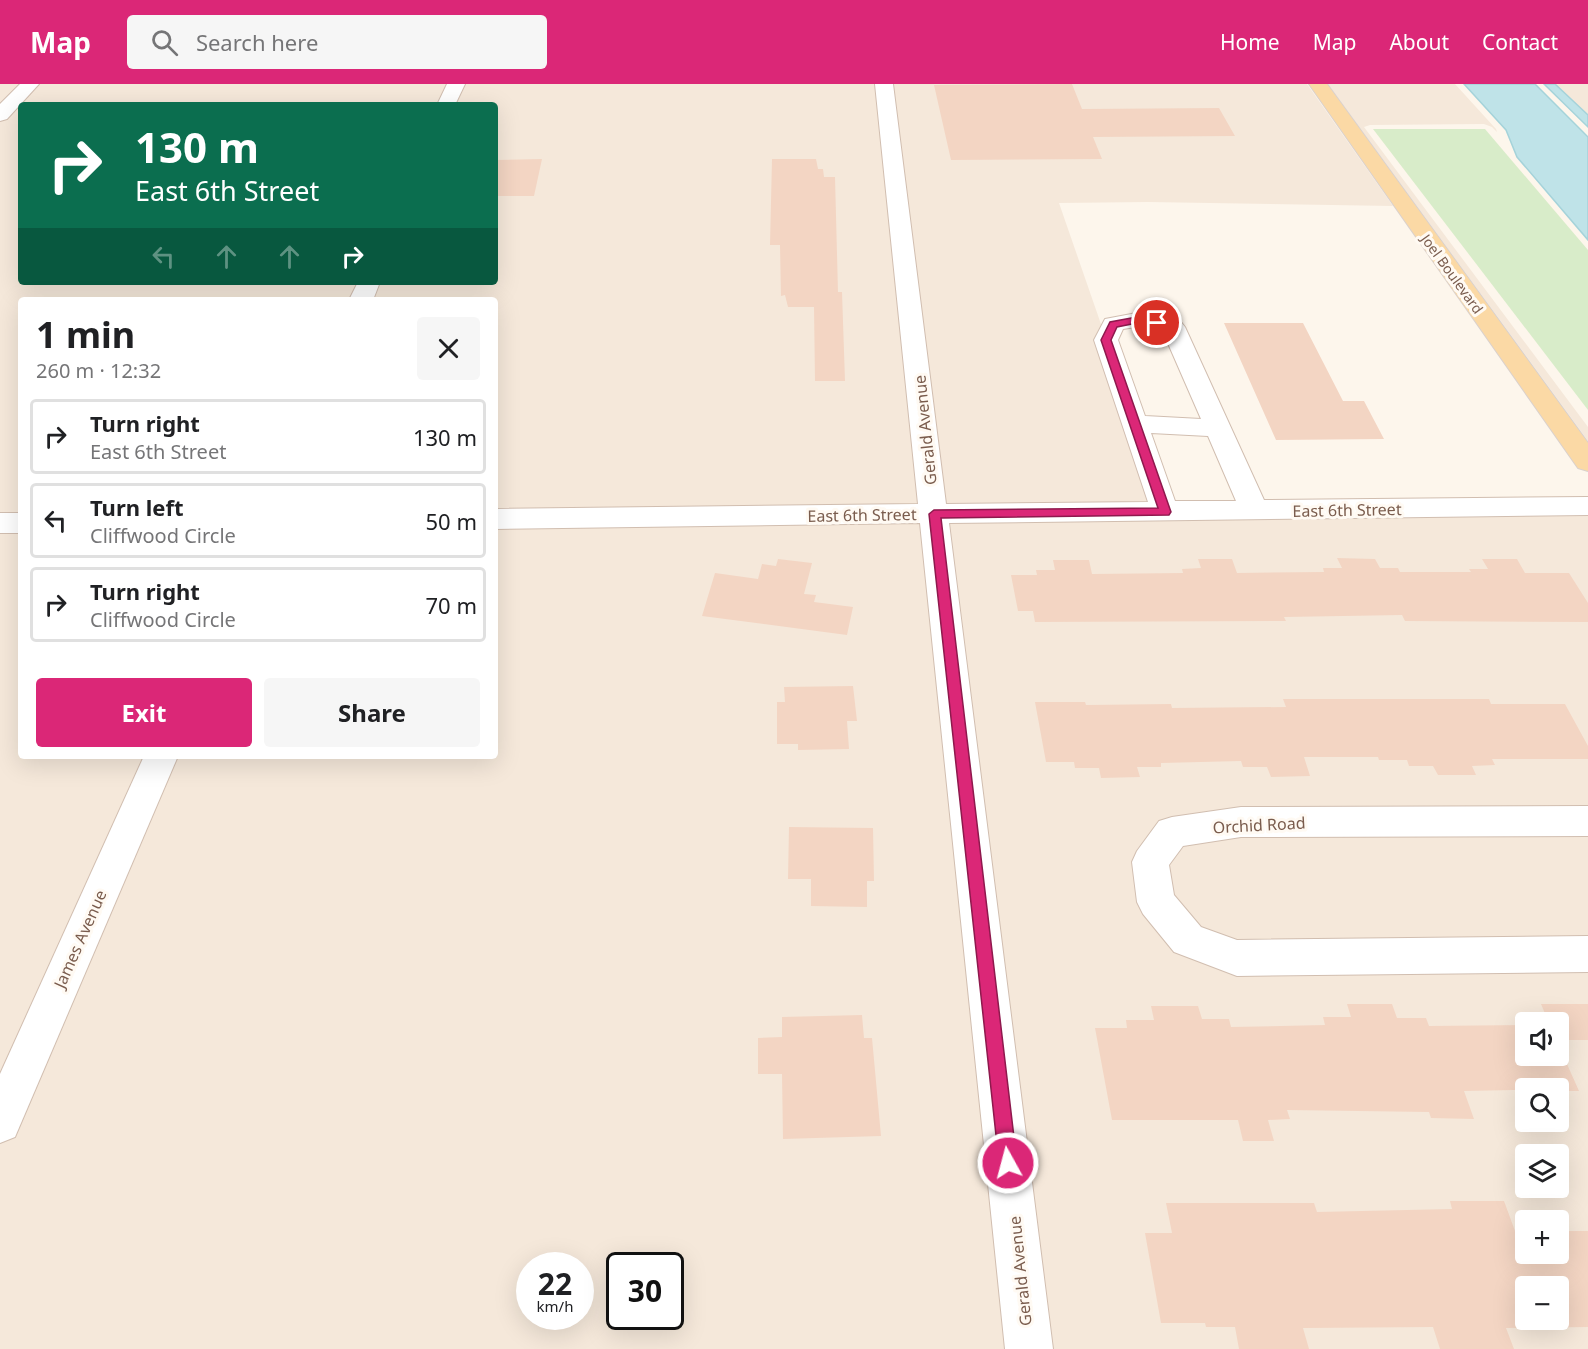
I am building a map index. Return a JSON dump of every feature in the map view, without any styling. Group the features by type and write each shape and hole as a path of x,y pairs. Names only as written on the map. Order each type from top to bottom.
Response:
{"main road":[{"name":"Joel Boulevard","path":"1317,84 1588,462"}],"street":[{"path":"0,115 30,84"},
{"path":"447,102 456,84"},
{"name":"Gerald Avenue","path":"884,84 1029,1349"},
{"path":"1165,512 1106,340 1113,324 1142,319 1173,327 1255,511"},
{"path":"1135,424 1218,428"},
{"name":"East 6th Street","path":"498,519 1588,506"},
{"path":"0,523 18,523"},
{"name":"James Avenue","path":"0,1122 160,759"},
{"name":"Orchid Road","path":"1588,821 1241,822 1172,832 1150,862 1156,902 1188,940 1237,958 1588,954"}],"shaded area":[{"path":"0,84 1307,84 1393,206 1059,203 1164,506 1588,503 1588,1349 0,1349"},
{"path":"1328,84 1455,84 1496,129 1497,132 1484,124 1370,125 1364,127 1588,427 1588,441"},
{"path":"1555,84 1588,84 1588,115"}],"green space":[{"path":"1373,129 1485,129 1588,250 1588,410"}],"water":[{"path":"1464,84 1535,84 1588,137 1588,240 1517,157 1506,130"},
{"path":"1544,84 1555,84 1588,115 1588,127"}],"building":[{"path":"1072,84 1082,109 1219,108 1235,136 1093,137 1102,159 951,160 934,85"},
{"path":"542,159 534,196 498,196 498,160"},
{"path":"772,159 816,159 818,169 823,169 824,177 835,177 838,292 842,292 845,381 815,381 814,307 788,307 785,295 781,296 780,245 770,245"},
{"path":"1224,323 1303,323 1343,401 1364,401 1384,439 1276,440"},
{"path":"1337,558 1375,559 1380,568 1398,568 1400,572 1471,572 1469,569 1488,569 1482,559 1517,559 1525,573 1569,573 1588,603 1588,622 1405,621 1402,615 1284,617 1286,621 1035,622 1033,611 1018,611 1011,575 1037,575 1036,570 1055,570 1053,560 1089,560 1092,574 1183,573 1182,569 1201,568 1198,559 1232,559 1237,573 1324,572 1323,568 1342,568"},
{"path":"778,559 812,563 804,594 816,595 814,602 853,607 847,635 702,616 715,573 758,579 762,564 776,566"},
{"path":"853,686 857,721 847,721 849,749 798,750 798,744 777,744 777,702 785,702 784,687"},
{"path":"1283,699 1489,699 1491,704 1565,704 1588,746 1588,759 1492,759 1495,765 1472,766 1476,775 1438,775 1433,766 1409,766 1407,760 1379,760 1378,757 1304,757 1310,776 1271,777 1267,767 1243,767 1241,761 1161,763 1161,767 1137,767 1140,777 1101,778 1099,768 1075,768 1074,762 1046,762 1035,702 1085,702 1086,705 1171,704 1172,708 1286,707"},
{"path":"789,827 873,828 874,881 867,881 867,907 811,906 811,879 788,879"},
{"path":"1347,1004 1392,1004 1397,1018 1426,1018 1429,1026 1515,1025 1515,1066 1568,1066 1579,1091 1569,1091 1569,1078 1515,1078 1515,1090 1464,1091 1474,1119 1431,1118 1429,1112 1287,1110 1290,1119 1268,1120 1274,1141 1243,1141 1238,1120 1112,1120 1095,1028 1127,1028 1126,1020 1154,1020 1151,1006 1198,1006 1202,1019 1229,1019 1231,1027 1325,1025 1323,1017 1351,1017"},
{"path":"1541,1004 1588,1004 1588,1040 1569,1040 1569,1012 1544,1012"},
{"path":"862,1015 864,1038 872,1038 881,1136 783,1139 782,1074 758,1074 758,1038 782,1037 782,1017"},
{"path":"1450,1201 1504,1201 1515,1231 1515,1264 1569,1264 1569,1231 1588,1231 1588,1327 1569,1327 1569,1276 1515,1276 1515,1328 1506,1328 1514,1349 1440,1349 1433,1327 1303,1328 1309,1349 1239,1349 1235,1327 1206,1327 1205,1323 1161,1323 1145,1233 1172,1233 1166,1203 1314,1203 1317,1212 1452,1209"}],"route":[{"path":"1008,1163 934,514 1165,512 1106,340 1113,324 1142,319 1157,323"}]}
